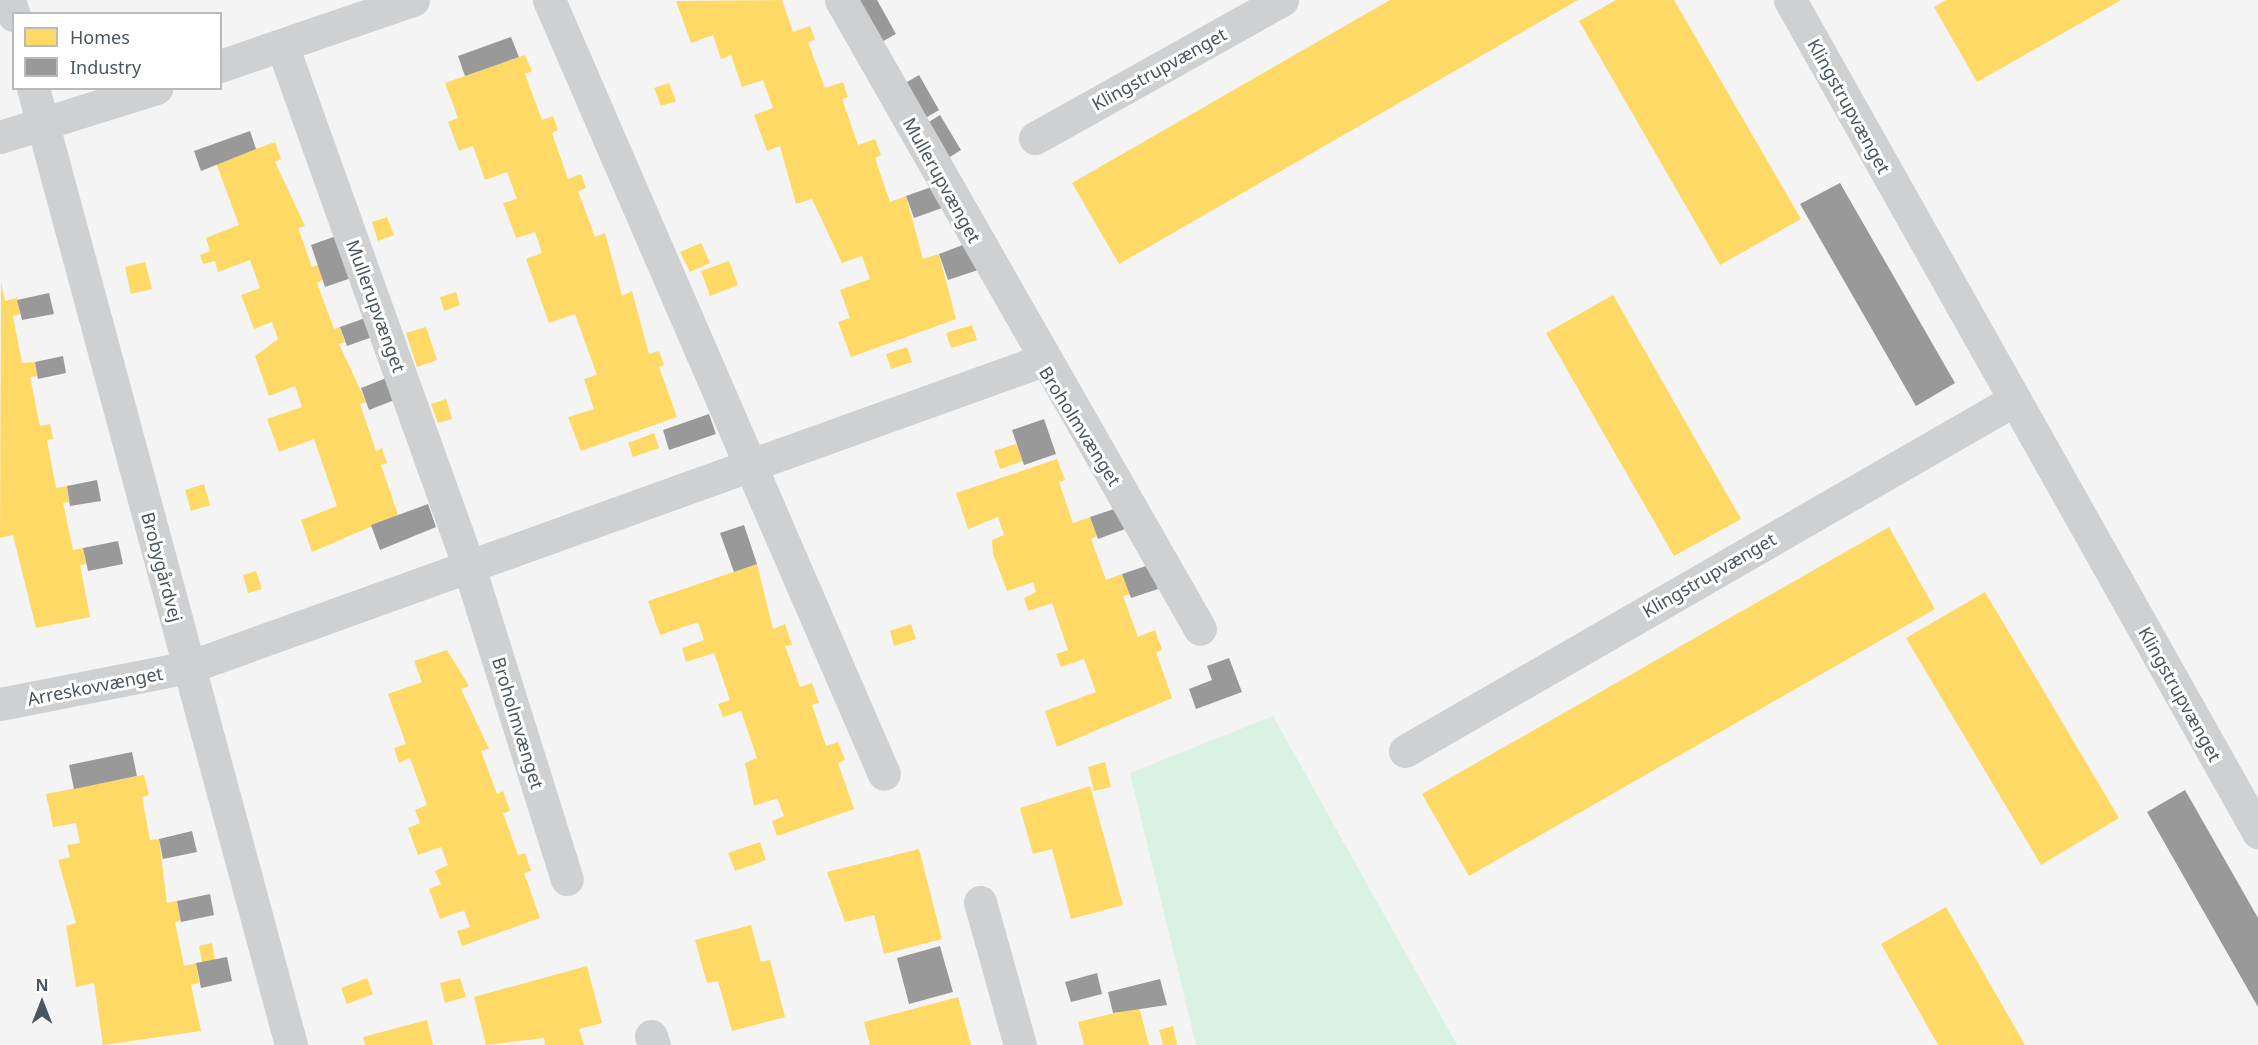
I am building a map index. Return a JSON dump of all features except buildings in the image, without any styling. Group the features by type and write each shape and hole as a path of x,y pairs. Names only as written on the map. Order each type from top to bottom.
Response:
{"street":[{"path":"549,0 754,464 884,774"},
{"name":"Mullerupvænget","path":"841,0 1043,360"},
{"name":"Klingstrupvænget","path":"1035,138 1282,0"},
{"name":"Klingstrupvænget","path":"1790,0 2258,832"},
{"path":"222,65 409,1"},
{"name":"Mullerupvænget","path":"282,45 469,567"},
{"name":"Brobygårdvej","path":"34,90 291,1045"},
{"path":"0,137 44,128 150,90"},
{"name":"Broholmvænget","path":"189,667 1043,360 1200,629"},
{"name":"Klingstrupvænget","path":"1405,751 2014,400"},
{"name":"Broholmvænget","path":"469,567 567,879"},
{"name":"Arreskovvænget","path":"0,704 189,667"},
{"path":"980,902 1020,1045"}],"green space":[{"path":"1273,716 1457,1045 1196,1045 1130,773"}]}
